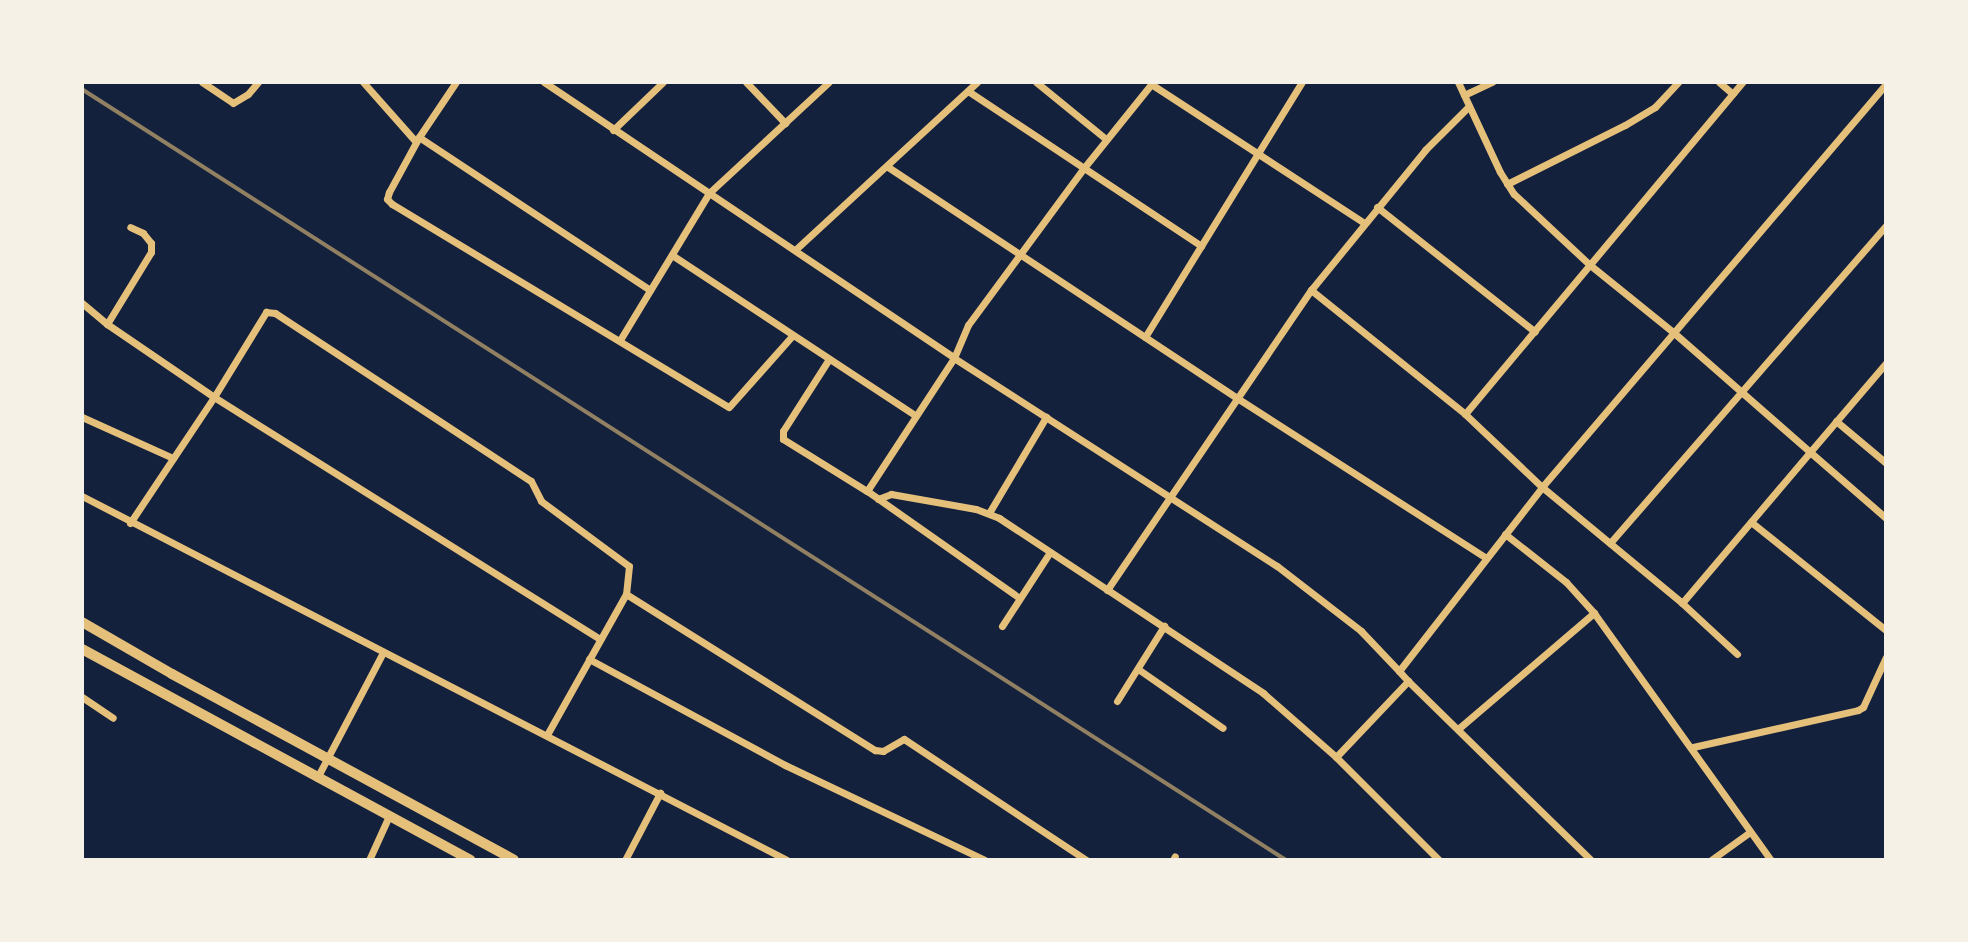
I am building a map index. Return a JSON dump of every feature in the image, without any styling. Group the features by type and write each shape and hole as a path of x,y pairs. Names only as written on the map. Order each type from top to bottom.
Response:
{"main road":[{"path":"82,622 514,860"},
{"path":"82,649 470,860"}],"street":[{"path":"202,82 226,101 233,103 248,94 258,82"},
{"path":"363,82 418,139 650,290"},
{"path":"456,82 418,139 389,192 387,199 392,204 729,407 793,335"},
{"path":"544,82 954,358 1171,496 1328,604 1362,631 1408,681 1591,860"},
{"path":"613,130 663,82"},
{"path":"746,82 785,123"},
{"path":"620,340 709,193 829,82"},
{"path":"795,250 977,82"},
{"path":"1036,82 1106,139"},
{"path":"1144,337 1301,82"},
{"path":"1458,82 1507,184 1590,265 1673,332 1886,518"},
{"path":"1464,95 1492,82"},
{"path":"1507,184 1625,125 1655,107 1678,82"},
{"path":"1719,82 1733,94"},
{"path":"1465,414 1744,82"},
{"path":"1399,671 1542,487 1885,89 1874,82"},
{"path":"867,491 954,358 968,326 1083,169 1152,83 1363,222"},
{"path":"968,91 1201,246"},
{"path":"1107,590 1311,290 1363,222 1424,150 1469,106"},
{"path":"888,167 1237,398 1486,558"},
{"path":"1377,206 1535,332"},
{"path":"1610,543 1886,225"},
{"path":"107,324 151,251 150,243 143,233 130,227"},
{"path":"672,255 915,415"},
{"path":"1311,290 1465,414 1542,487 1682,603 1737,654"},
{"path":"82,303 107,324 215,397 600,639"},
{"path":"130,523 215,397 265,312 275,313 531,481 541,500 629,566 626,594 547,735"},
{"path":"829,359 783,431 783,439 867,491 1018,597"},
{"path":"1682,603 1886,363"},
{"path":"82,417 173,458"},
{"path":"989,513 1046,417"},
{"path":"1836,421 1886,463"},
{"path":"878,499 891,494 989,513 1050,552 1237,673 1336,757 1439,860"},
{"path":"82,496 382,654 547,735 787,860"},
{"path":"1751,522 1886,630"},
{"path":"1505,534 1566,582 1594,613 1693,747 1771,860"},
{"path":"1002,626 1018,597 1050,552"},
{"path":"626,594 875,750 883,751 904,739 1086,860"},
{"path":"1458,729 1594,613"},
{"path":"1117,701 1164,626"},
{"path":"317,778 382,654"},
{"path":"1693,747 1858,710 1863,707 1882,676 1886,657"},
{"path":"589,659 785,765 985,860"},
{"path":"1138,669 1223,728"},
{"path":"1336,757 1408,681"},
{"path":"82,697 113,718"},
{"path":"625,860 660,793"},
{"path":"369,860 389,816"},
{"path":"1711,860 1750,832"}],"railway":[{"path":"82,89 1286,860"}]}
